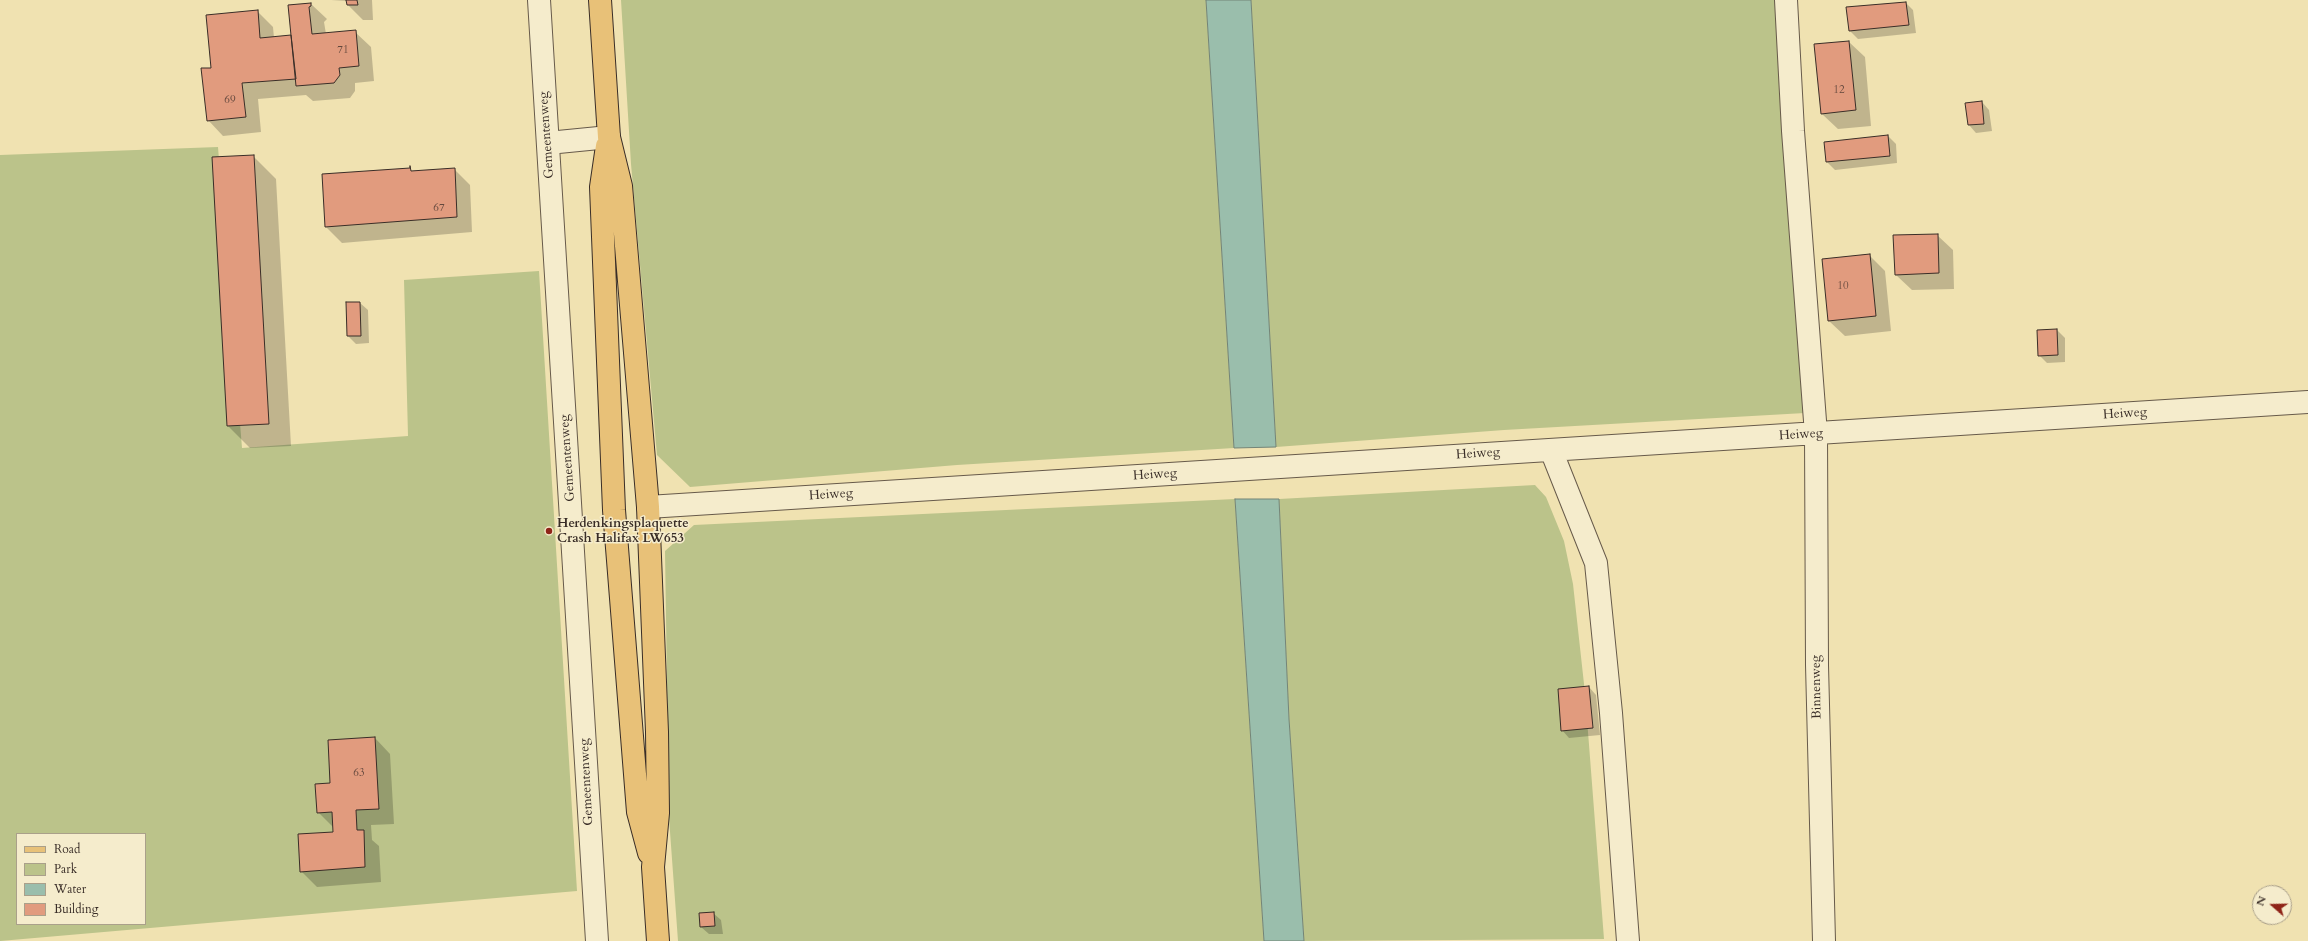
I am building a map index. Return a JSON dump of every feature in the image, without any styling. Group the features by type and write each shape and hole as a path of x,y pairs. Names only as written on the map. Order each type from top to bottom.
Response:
{"main road":[{"path":"600,0 609,137 621,186 648,507 658,813 653,867 658,941"},
{"path":"609,137 601,187 614,510 638,812 653,867"}],"street":[{"name":"Gemeentenweg","path":"539,0 597,941"},
{"name":"Binnenweg","path":"1786,0 1793,131 1816,434 1817,665 1824,941"},
{"path":"548,143 609,137"},
{"name":"Heiweg","path":"648,507 2308,402"},
{"path":"1551,450 1596,563 1611,713 1628,941"}],"green space":[{"path":"621,0 1206,0 1234,448 957,465 690,487 657,455 631,164"},
{"path":"1251,0 1784,0 1805,413 1504,430 1276,447"},
{"path":"218,147 242,448 408,436 404,280 539,271 577,891 0,941 0,155"},
{"path":"1535,485 1546,497 1564,541 1573,584 1585,693 1604,939 1304,941 1289,719 1279,499"},
{"path":"1235,499 1264,941 678,941 669,818 665,551 694,525"}],"water":[{"path":"1206,0 1251,0 1276,447 1234,448"},
{"path":"1235,499 1279,499 1289,719 1304,941 1264,941"}],"building":[{"path":"346,0 357,0 358,5 347,5"},
{"path":"1906,2 1909,25 1849,31 1846,7"},
{"path":"311,3 311,6 309,7 312,34 356,30 359,66 339,68 340,75 334,83 296,86 288,5"},
{"path":"258,10 260,38 291,35 296,79 242,83 246,117 207,121 201,68 211,68 206,15"},
{"path":"1849,41 1856,110 1821,114 1814,44"},
{"path":"1982,101 1984,124 1968,125 1965,103"},
{"path":"1888,135 1890,156 1826,162 1824,142"},
{"path":"254,155 269,424 227,426 212,157"},
{"path":"410,166 411,171 455,168 457,217 325,227 322,174 410,168"},
{"path":"1938,234 1939,273 1895,275 1893,235"},
{"path":"1870,254 1876,316 1828,321 1822,259"},
{"path":"346,302 360,302 361,336 347,336"},
{"path":"2057,329 2058,355 2038,356 2037,330"},
{"path":"1589,686 1593,728 1561,731 1558,689"},
{"path":"375,737 379,809 356,810 357,830 364,830 365,867 300,872 298,834 333,832 332,812 317,813 315,784 330,783 328,740"},
{"path":"714,912 715,926 700,927 699,913"}],"place":[{"name":"Herdenkingsplaquette Crash Halifax LW653","path":"549,531"}]}
